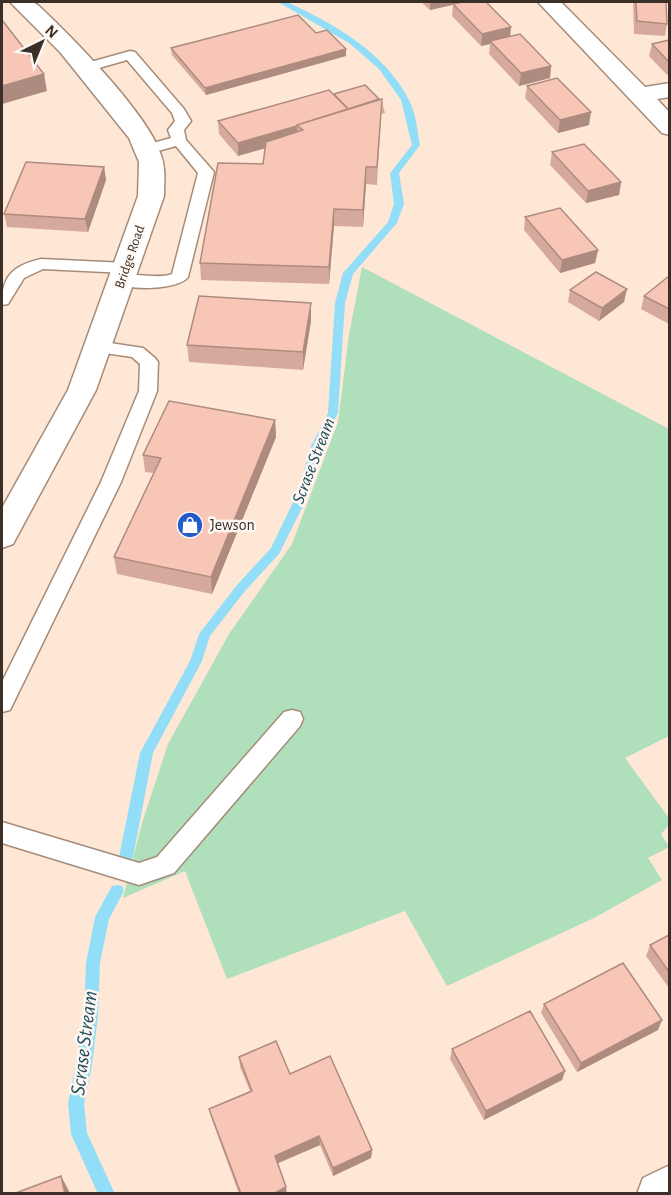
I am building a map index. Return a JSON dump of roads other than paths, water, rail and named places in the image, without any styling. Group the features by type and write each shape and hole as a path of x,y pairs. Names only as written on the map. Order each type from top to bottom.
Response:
{"street":[{"name":"Bridge Road","path":"2,537 82,390 151,196 153,166 147,149 85,68 47,23 20,2"},
{"path":"549,2 640,94 669,128"},
{"path":"640,94 669,90"},
{"path":"660,1194 669,1187"}],"lane":[{"path":"2,300 18,274 41,264 124,274 167,284 180,277 206,172 178,141 176,130 183,121 179,112 130,55 85,68"},
{"path":"147,149 178,141"},
{"path":"2,703 111,482 148,391 149,362 137,351 97,347"},
{"path":"2,832 139,874 165,865 292,719"}],"waterway":[{"name":"Scrase Stream","path":"126,857 147,753 196,661 205,634 241,588 275,551 304,492 316,446 333,413 340,303 348,273 392,223 399,204 394,173 416,145 405,100 395,83 382,68 352,41 282,2"},
{"name":"Scrase Stream","path":"107,1194 79,1134 76,1103 91,1015 93,963 102,917 117,891"}],"place":[{"name":"Jewson","path":"190,525"}]}
